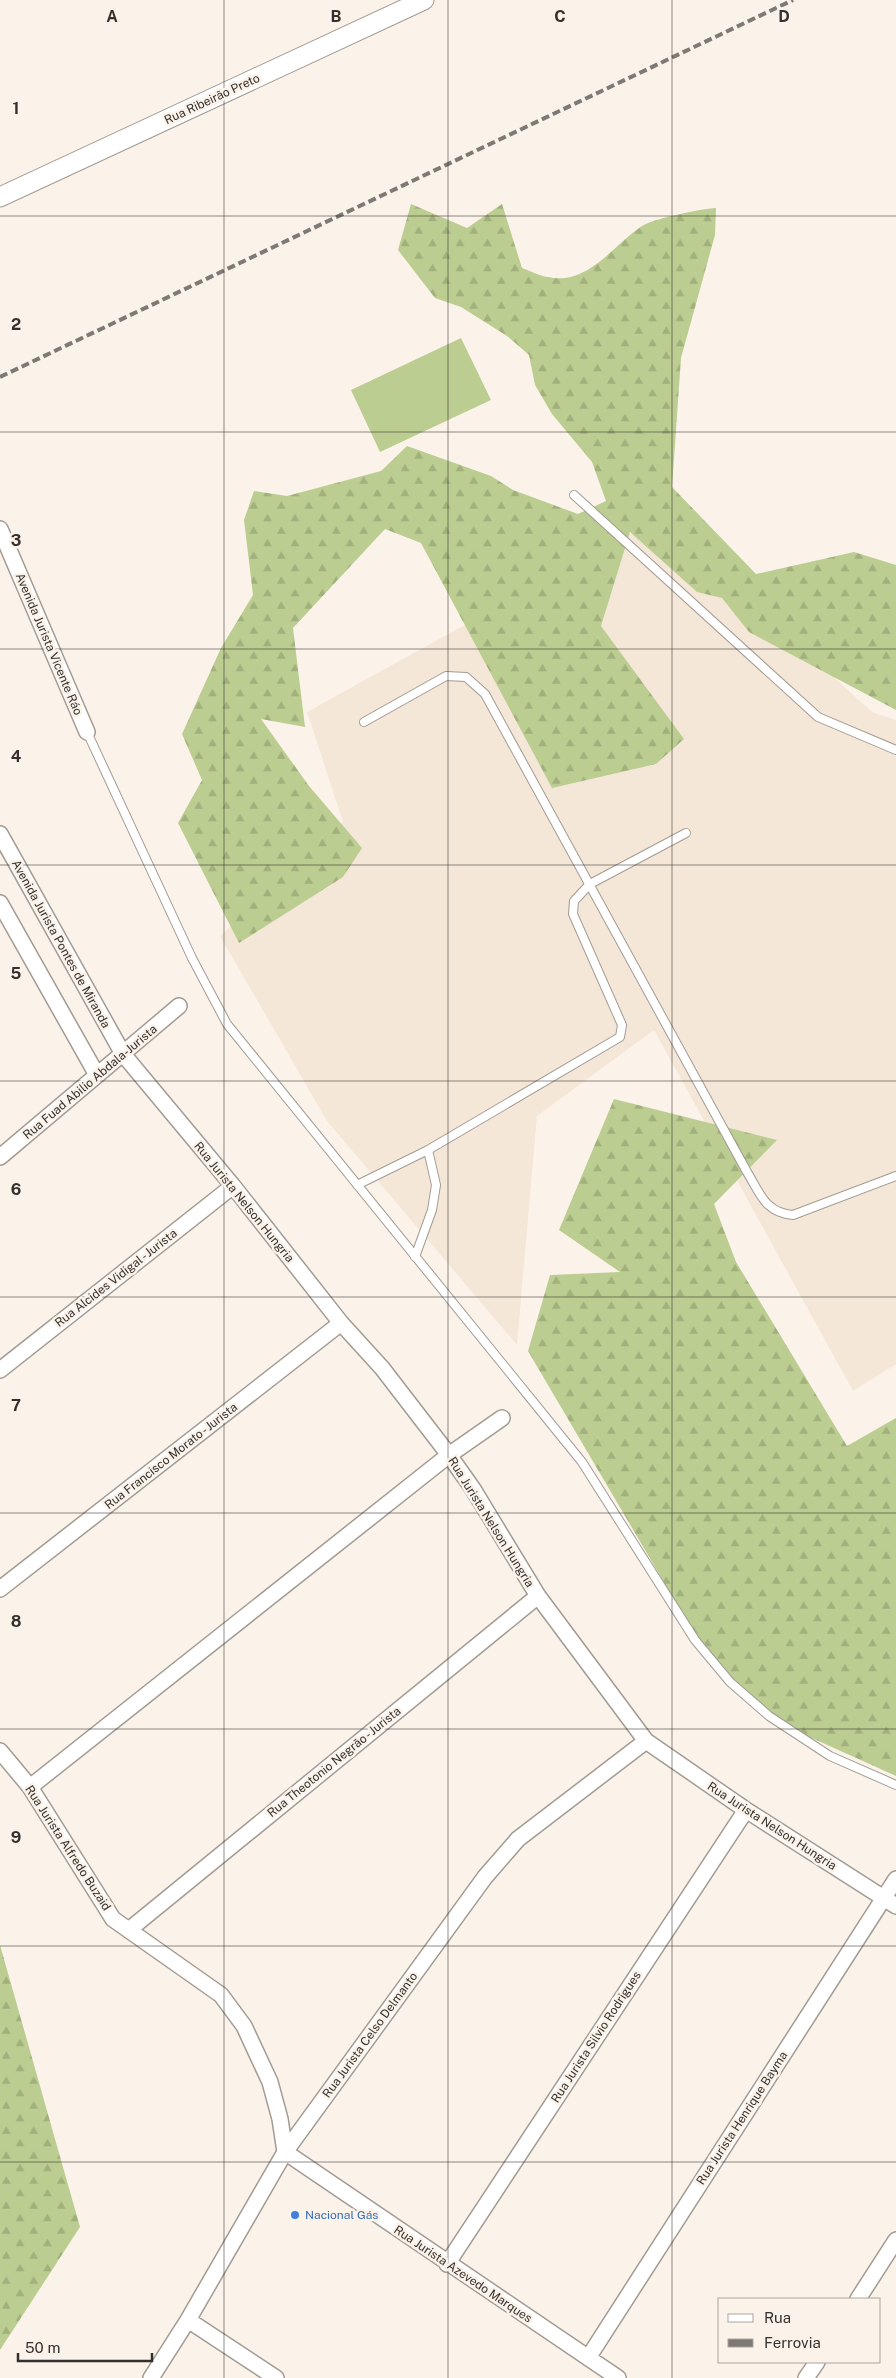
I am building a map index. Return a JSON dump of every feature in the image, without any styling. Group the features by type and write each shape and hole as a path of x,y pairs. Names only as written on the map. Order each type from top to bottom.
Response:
{"street":[{"name":"Rua Ribeirão Preto","path":"0,197 424,0"},
{"name":"Avenida Jurista Vicente Ráo","path":"0,529 87,732"},
{"name":"Avenida Jurista Pontes de Miranda","path":"0,834 122,1054"},
{"path":"0,902 97,1075"},
{"name":"Rua Fuad Abilio Abdala-Jurista","path":"0,1157 179,1006"},
{"name":"Rua Jurista Nelson Hungria","path":"122,1054 233,1186 341,1323 382,1368 449,1455 473,1489 538,1596 646,1741 746,1810 890,1902"},
{"name":"Rua Alcides Vidigal - Jurista","path":"0,1370 233,1186"},
{"name":"Rua Francisco Morato - Jurista","path":"0,1589 341,1323"},
{"path":"30,1787 449,1455 502,1418"},
{"name":"Rua Theotonio Negrão - Jurista","path":"130,1929 538,1596"},
{"name":"Rua Jurista Celso Delmanto","path":"151,2378 188,2320 285,2152 485,1877 513,1845 646,1741"},
{"name":"Rua Jurista Alfredo Buzaid","path":"0,1751 30,1787 113,1919 130,1929 222,1995 244,2026 270,2082 280,2119 285,2152"},
{"name":"Rua Jurista Silvio Rodrigues","path":"446,2264 746,1810"},
{"name":"Rua Jurista Henrique Bayma","path":"588,2358 890,1902 896,1879"},
{"name":"Rua Jurista Azevedo Marques","path":"285,2152 446,2264 618,2378"},
{"path":"859,2298 896,2240"},
{"path":"188,2320 276,2378"},
{"path":"806,2378 816,2363"}],"lane":[{"path":"574,496 818,717 896,750"},
{"path":"364,722 446,676 466,677 484,694 590,884 746,1172 769,1207 779,1214 793,1215 896,1176"},
{"path":"87,732 192,958 228,1024 582,1462 695,1640 730,1682 770,1716 830,1756 896,1785"},
{"path":"357,1185 428,1150 620,1037 622,1025 573,914 574,901 590,884 686,833"},
{"path":"415,1257 432,1210 436,1185 428,1150"}],"shaded area":[{"path":"659,518 872,712 896,720 896,1364 853,1391 654,1030 537,1116 517,1345 327,1121 220,936 343,822 307,712"}],"green space":[{"path":"411,204 467,228 502,204 522,268 538,275 562,278 575,276 588,270 631,234 648,223 678,214 716,208 715,235 681,358 672,487 756,574 854,552 896,565 896,710 749,632 722,598 697,592 630,532 601,626 684,739 656,764 552,788 421,543 385,529 293,628 305,727 261,719 309,786 362,848 343,877 239,943 178,823 202,780 182,734 221,648 253,595 244,520 254,491 287,496 381,471 407,446 491,476 513,490 578,514 606,501 592,462 552,414 535,385 529,355 507,336 461,307 435,298 398,250"},
{"path":"461,338 491,400 380,452 351,390"},
{"path":"614,1099 777,1140 714,1204 736,1262 847,1446 896,1418 896,1776 774,1721 715,1669 528,1351 550,1275 620,1272 559,1230"},
{"path":"0,1945 80,2227 0,2350"}],"railway":[{"path":"0,377 793,0"}],"place":[{"name":"Nacional Gás","path":"295,2215"}]}
